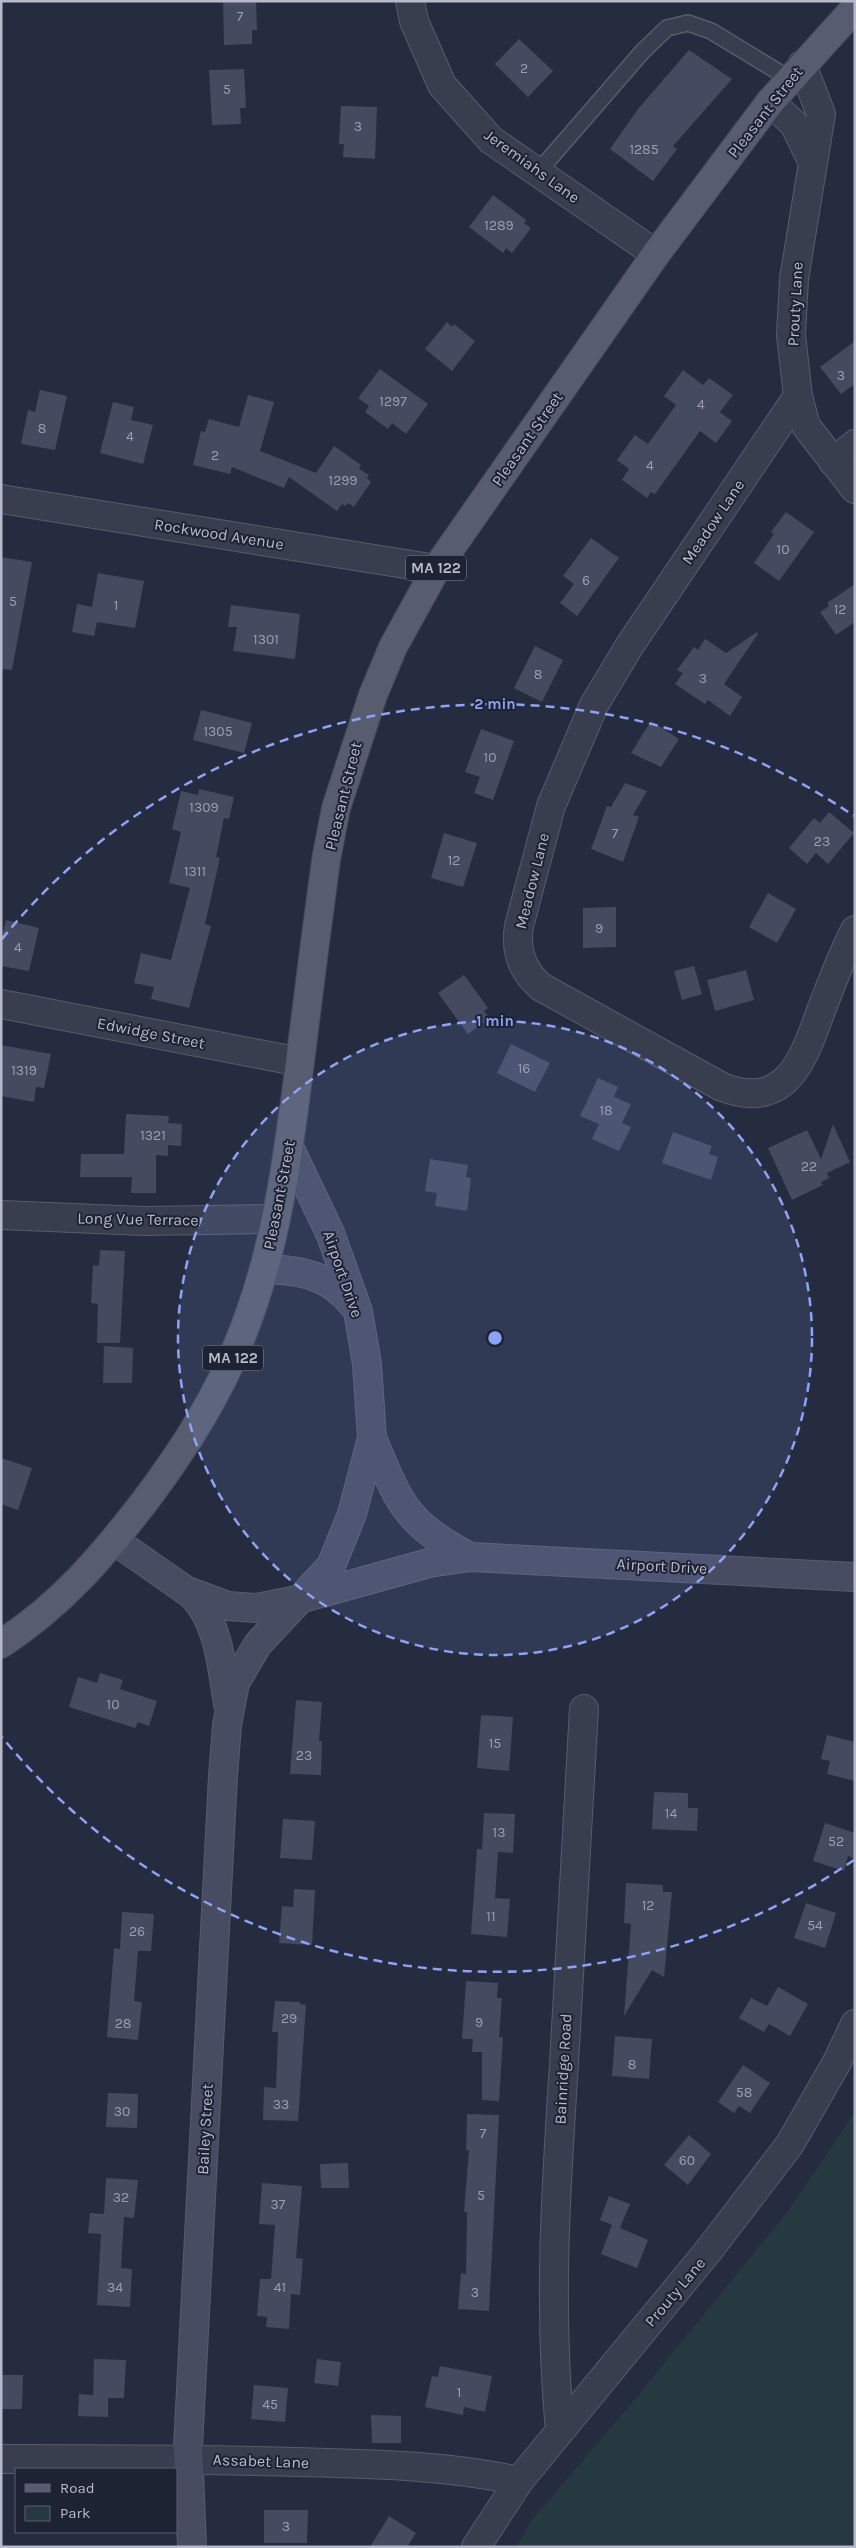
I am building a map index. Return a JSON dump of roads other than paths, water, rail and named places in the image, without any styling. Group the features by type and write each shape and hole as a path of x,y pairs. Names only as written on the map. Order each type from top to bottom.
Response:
{"main road":[{"name":"Pleasant Street","path":"1,1644 61,1598 115,1542 185,1448 205,1414 240,1342 264,1269 289,1147 326,860 336,808 354,748 393,647 436,568 656,254 770,102 855,8"},
{"name":"Airport Drive","path":"289,1147 330,1234 358,1311 367,1364 372,1438 352,1514 331,1566 300,1598"},
{"path":"264,1269 292,1270 320,1277 339,1289 358,1311"},
{"name":"Airport Drive","path":"372,1438 394,1490 413,1518 438,1539 470,1557"},
{"name":"Bailey Street","path":"115,1542 185,1590 202,1605 212,1627 229,1711"},
{"name":"Airport Drive","path":"185,1590 216,1602 242,1608 264,1607 390,1572 429,1563 470,1557 855,1577"},
{"name":"Bailey Street","path":"192,2547 188,2459 223,1776 229,1711 235,1683 250,1655 277,1621 300,1598"}],"street":[{"name":"Jeremiahs Lane","path":"410,1 414,20 442,85 491,140 656,254"},
{"name":"Prouty Lane","path":"796,72 821,114 794,279 791,335 798,396 806,426 855,488"},
{"path":"770,102 794,124 813,163"},
{"name":"Meadow Lane","path":"798,396 630,645 594,705 551,806 520,921 517,945 525,970 541,987 722,1087 739,1093 754,1093 778,1086 799,1066 855,930"},
{"path":"833,462 855,444"},
{"name":"Rockwood Avenue","path":"1,499 436,568"},
{"name":"Edwidge Street","path":"1,1004 300,1062"},
{"name":"Long Vue Terrace","path":"1,1215 144,1221 275,1219"},
{"name":"Bainridge Road","path":"560,2430 555,2377 554,2325 557,2175 584,1709"},
{"name":"Prouty Lane","path":"476,2547 519,2481 709,2250 790,2144 837,2062 855,2024"},
{"name":"Assabet Lane","path":"1,2458 188,2459 363,2464 482,2473 519,2481"}],"lane":[{"path":"538,172 642,51 667,28 688,23 711,31 796,72"}]}
